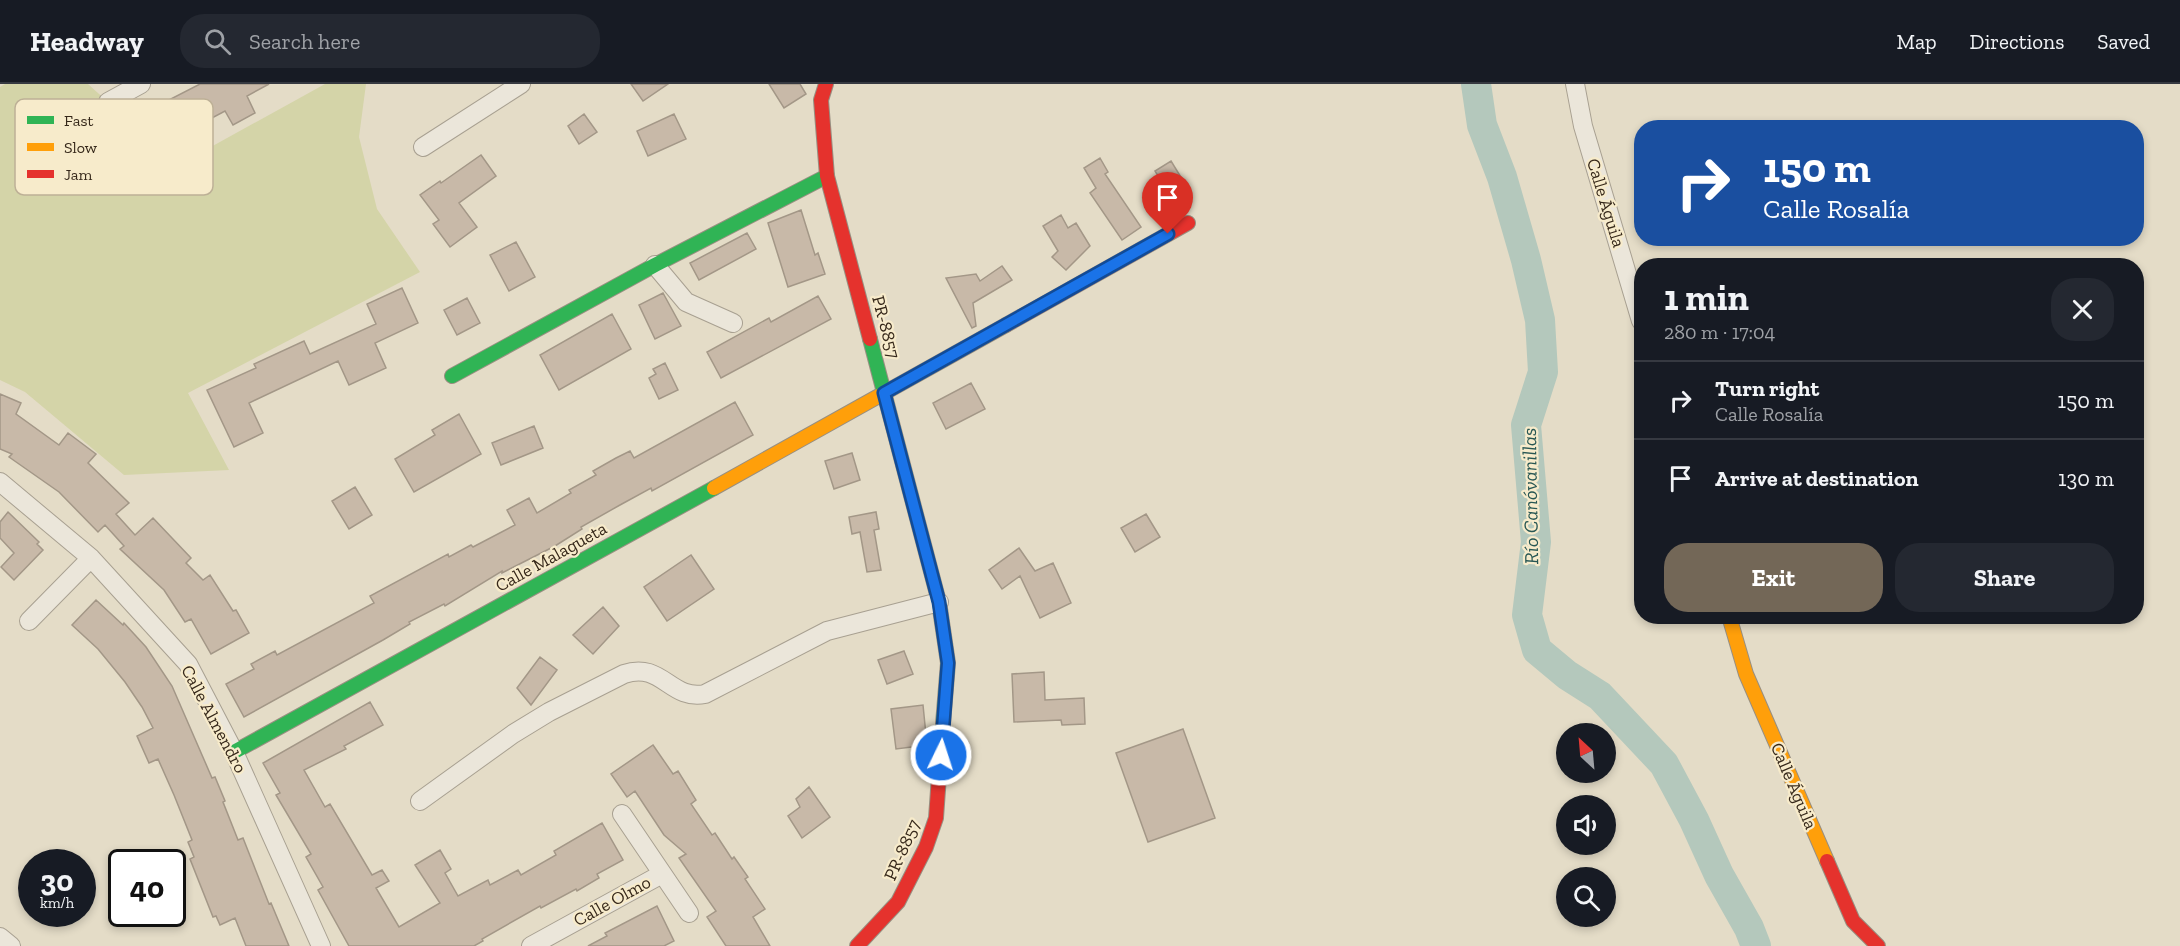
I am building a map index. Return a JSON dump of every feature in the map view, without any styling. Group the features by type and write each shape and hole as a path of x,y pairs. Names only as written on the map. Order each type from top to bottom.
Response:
{"street":[{"path":"114,99 141,84"},
{"path":"423,147 521,84"},
{"name":"PR-8857","path":"826,84 821,100 827,176 939,602 948,663 936,818 926,847 898,902 857,946"},
{"name":"Calle Águila","path":"1575,84 1583,126 1634,297"},
{"path":"452,376 655,265 827,176"},
{"name":"Calle Malagueta","path":"234,752 1188,223"},
{"path":"655,265 686,302 733,323"},
{"name":"Calle Almendro","path":"0,482 91,558 188,664 234,752 321,946"},
{"path":"29,621 91,558"},
{"path":"420,801 513,734 549,712 637,669 647,671 693,696 705,694 826,631 939,602"},
{"name":"Calle Águila","path":"1731,624 1746,674 1853,921 1878,946"},
{"path":"622,814 689,913"},
{"name":"Calle Olmo","path":"531,946 662,874"},
{"path":"0,937 11,946"}],"green space":[{"path":"5,84 88,84 105,99 15,99 15,195 213,195 213,146 325,84 366,84 359,137 377,209 420,272 188,393 229,470 124,475 25,392 0,380 0,87"}],"building":[{"path":"200,84 269,84 247,96 255,113 233,125 225,111 213,117 213,99 171,99"},
{"path":"631,84 668,84 643,101"},
{"path":"769,84 800,84 806,94 784,108"},
{"path":"584,114 597,132 579,144 568,126"},
{"path":"674,114 686,139 648,156 637,131"},
{"path":"481,155 496,176 459,203 477,227 450,247 433,224 439,220 420,195"},
{"path":"1100,158 1108,172 1105,174 1141,227 1122,240 1090,193 1096,188 1084,168"},
{"path":"1171,161 1190,192 1161,209 1147,187 1160,179 1155,171"},
{"path":"801,210 815,255 818,253 825,274 788,287 768,223"},
{"path":"1061,215 1068,228 1076,223 1090,246 1066,270 1052,257 1058,251 1043,226"},
{"path":"747,233 756,249 699,280 690,263"},
{"path":"516,242 535,277 509,291 490,255"},
{"path":"1002,266 1012,280 973,303 976,326 972,328 946,278 976,274 980,281"},
{"path":"402,288 418,323 375,343 386,368 349,385 338,361 249,403 263,433 234,447 207,390 256,368 254,364 304,341 310,354 376,324 367,304"},
{"path":"663,293 681,326 655,339 639,305"},
{"path":"818,296 831,319 721,378 707,352 769,318 771,322"},
{"path":"467,298 480,323 457,335 444,310"},
{"path":"612,314 631,349 559,390 540,355"},
{"path":"665,363 678,390 659,399 649,378 656,374 653,369"},
{"path":"971,383 985,409 946,429 933,403"},
{"path":"0,394 21,403 16,414 59,445 68,433 96,454 88,463 129,503 116,514 135,535 153,518 191,558 186,563 203,580 210,575 233,611 236,610 249,633 211,654 191,619 185,622 164,590 120,549 124,546 105,525 98,532 59,492 9,457 12,454 0,449"},
{"path":"735,402 753,435 652,491 651,488 620,505 581,527 582,529 555,546 502,573 502,571 445,606 444,604 409,622 410,624 383,640 244,717 226,684 254,669 251,664 275,651 277,655 374,603 370,596 448,554 449,557 471,545 473,547 515,525 507,510 529,498 537,513 571,493 569,490 596,475 593,471 616,458 630,451 634,458"},
{"path":"459,414 481,454 414,492 395,459 435,435 432,430"},
{"path":"534,426 543,448 501,465 492,443"},
{"path":"852,453 860,480 834,489 825,461"},
{"path":"355,487 372,515 349,529 332,501"},
{"path":"8,512 39,542 37,544 43,550 14,580 1,567 14,553 0,538 0,522"},
{"path":"876,512 879,529 874,530 881,570 867,572 860,532 852,534 849,517"},
{"path":"1146,514 1160,537 1135,552 1121,528"},
{"path":"1019,548 1035,571 1053,563 1071,603 1040,618 1020,576 1002,589 989,570"},
{"path":"691,555 714,589 667,621 644,587"},
{"path":"96,600 123,625 124,623 146,647 172,686 212,778 215,777 238,840 243,838 269,904 271,903 289,946 246,946 235,918 220,925 216,916 213,917 190,859 194,857 188,842 192,840 174,795 158,759 149,763 137,736 153,728 125,682 98,649 72,625"},
{"path":"603,607 619,626 593,654 573,635"},
{"path":"904,651 913,674 887,684 878,660"},
{"path":"540,657 557,670 531,705 517,688"},
{"path":"1044,672 1045,700 1084,698 1085,724 1062,725 1061,720 1014,722 1012,674"},
{"path":"370,702 383,725 344,746 346,749 304,770 325,807 330,804 372,875 382,870 389,881 376,888 399,927 440,903 415,865 440,850 451,869 445,873 458,896 488,880 490,885 518,870 521,875 556,855 554,851 602,823 623,860 597,874 599,878 577,891 576,889 541,908 540,906 482,939 483,941 474,946 349,946 318,890 323,887 306,857 311,854 276,795 280,793 263,763"},
{"path":"923,705 927,745 896,749 891,709"},
{"path":"1183,729 1215,818 1148,842 1116,753"},
{"path":"653,745 673,774 678,771 696,800 691,804 712,835 715,833 732,859 734,857 748,877 745,879 765,909 753,917 770,946 726,946 707,917 716,911 679,858 686,854 664,835 635,791 627,797 611,774"},
{"path":"809,787 830,817 802,838 788,816 800,807 796,799"},
{"path":"657,906 674,941 664,946 588,946 607,936 605,933"}],"waterway":[{"name":"Río Canóvanillas","path":"1476,84 1482,125 1502,177 1526,260 1540,320 1543,372 1526,425 1536,542 1527,615 1537,650 1567,675 1600,696 1664,764 1694,820 1719,875 1749,928 1756,946"}],"traffic: fast":[{"path":"452,376 655,265 827,176"},
{"path":"870,339 939,602 948,663 941,748"},
{"path":"234,752 714,488"}],"traffic: slow":[{"path":"714,488 1006,325"},
{"path":"1731,624 1746,674 1827,861"}],"traffic: jam":[{"path":"826,84 821,100 827,176 870,339"},
{"path":"1006,325 1188,223"},
{"path":"857,946 898,902 926,847 936,818 941,748"},
{"path":"1827,861 1853,921 1878,946"}],"route":[{"path":"941,755 948,663 939,602 884,393 1168,234"}]}
